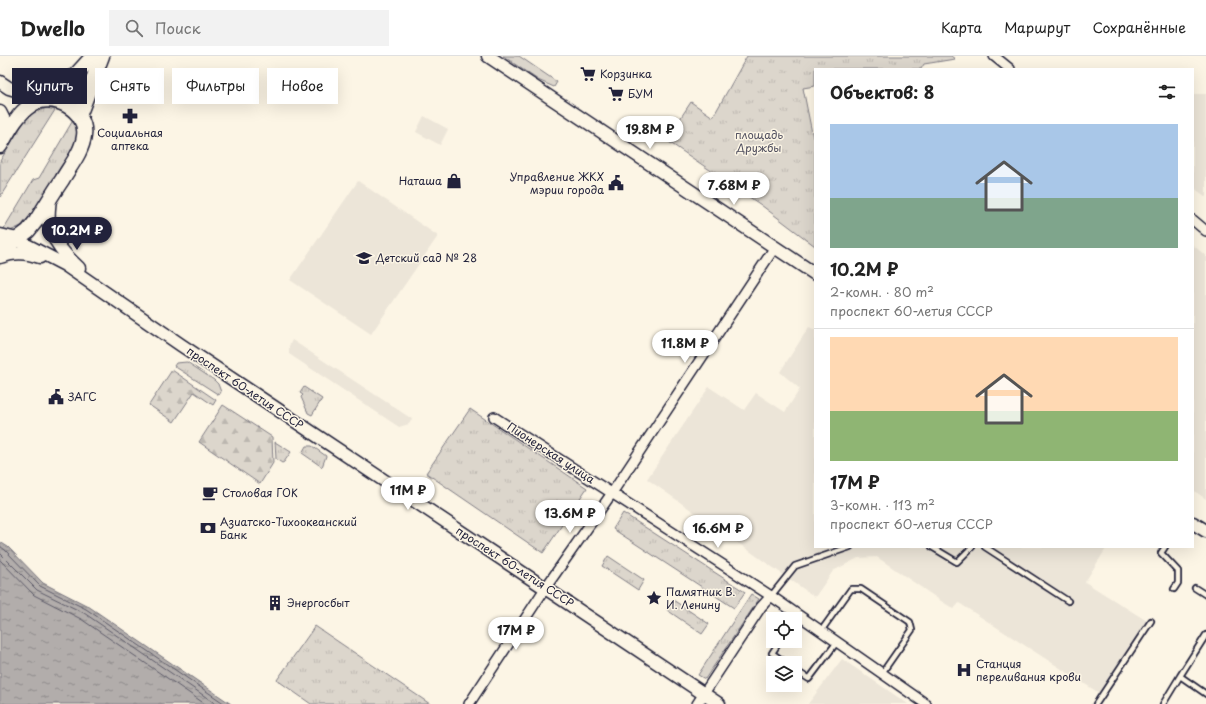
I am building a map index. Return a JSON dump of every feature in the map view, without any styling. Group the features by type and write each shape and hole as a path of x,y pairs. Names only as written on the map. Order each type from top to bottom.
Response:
{"main road":[{"path":"82,68 93,56"},
{"path":"79,116 102,56"},
{"path":"488,56 814,273"},
{"path":"0,82 12,89"},
{"path":"1,144 20,115 31,104"},
{"path":"0,252 28,231 80,150 84,136 84,126 79,116 63,104"},
{"path":"0,112 5,122 1,144"},
{"name":"проспект 60-летия СССР","path":"50,198 48,215 50,226 57,242 69,259 111,297"},
{"path":"0,236 17,240"},
{"name":"проспект 60-летия СССР","path":"17,240 65,265 181,345 720,704"},
{"path":"0,257 14,253 31,254 65,265"},
{"path":"1194,524 1206,531"}],"street":[{"path":"994,56 1009,68"},
{"path":"1194,221 1206,230"},
{"path":"469,704 546,587 612,493 775,248"},
{"name":"Пионерская улица","path":"494,417 771,596 790,612"},
{"path":"698,704 761,607 771,596"},
{"name":"Пионерская улица","path":"802,620 820,630 926,704"}],"lane":[{"path":"771,596 795,566 847,548"},
{"path":"934,548 957,562 971,548"},
{"path":"987,548 1068,601"},
{"path":"1164,548 1161,553 1178,571 1178,583 1174,589"},
{"path":"1195,588 1206,595"},
{"path":"820,630 851,589 861,589 910,622 912,630 882,673"},
{"path":"1096,704 1151,621"},
{"path":"1163,704 1206,635"},
{"path":"802,674 809,679 837,642"},
{"path":"775,656 772,654 776,648"},
{"path":"1180,676 1206,694"}],"shaded area":[{"path":"1194,94 1206,94 1206,197 1194,188"},
{"path":"424,116 448,129 440,145 416,132"},
{"name":"Детский сад № 28","path":"358,181 438,236 371,334 290,280"},
{"path":"1194,246 1206,256 1206,499 1194,491"},
{"path":"809,327 814,330 814,548 1106,548 1085,582 1147,621 1099,693 959,603 954,609 877,557 858,558 833,571 815,597 647,479 709,387 744,410 756,393 785,412 800,389 780,372"},
{"path":"292,340 412,419 409,424 399,427 289,354 289,346"},
{"path":"842,659 908,704 808,704"}],"green space":[{"path":"503,56 519,56 557,82 554,87 538,80"},
{"name":"площадь Дружбы","path":"747,56 951,56 955,59 924,64 922,68 814,68 814,86 803,88 814,139 814,245 761,205 666,140 691,102 713,117"},
{"path":"47,108 55,110 0,197 0,161 25,120 32,113"},
{"path":"72,122 77,126 77,134 73,148 33,212 21,226 8,232 3,230 33,180 39,178"},
{"path":"187,362 218,384 221,392 219,395 174,366 176,363"},
{"path":"172,370 216,400 213,405 194,392 174,422 149,405"},
{"path":"304,387 322,399 312,415 308,413 301,397 303,395 300,393"},
{"path":"223,405 272,437 273,463 260,484 199,442"},
{"path":"470,409 587,488 543,553 426,473"},
{"path":"275,442 291,452 282,463 276,459"},
{"path":"306,446 312,446 326,456 322,467 302,453"},
{"path":"623,513 745,592 734,608 613,529"},
{"path":"608,556 644,580 638,590 602,566"},
{"path":"751,594 759,599 705,679 698,675"},
{"path":"673,600 709,624 702,634 667,610"},
{"path":"315,626 430,704 311,704 277,680"}],"water":[{"path":"0,542 8,547 43,583 88,606 231,704 0,704"}],"place":[{"name":"Корзинка","path":"588,74"},
{"name":"БУМ","path":"616,94"},
{"name":"Социальная аптека","path":"130,116"},
{"name":"Наташа","path":"454,181"},
{"name":"Управление ЖКХ мэрии города","path":"616,183"},
{"name":"Детский сад № 28","path":"364,258"},
{"name":"ЗАГС","path":"56,397"},
{"name":"Столовая ГОК","path":"210,493"},
{"name":"Азиатско-Тихоокеанский Банк","path":"208,528"},
{"name":"Памятник В. И. Ленину","path":"654,598"},
{"name":"Энергосбыт","path":"275,603"},
{"name":"Станция переливания крови","path":"964,670"}]}
